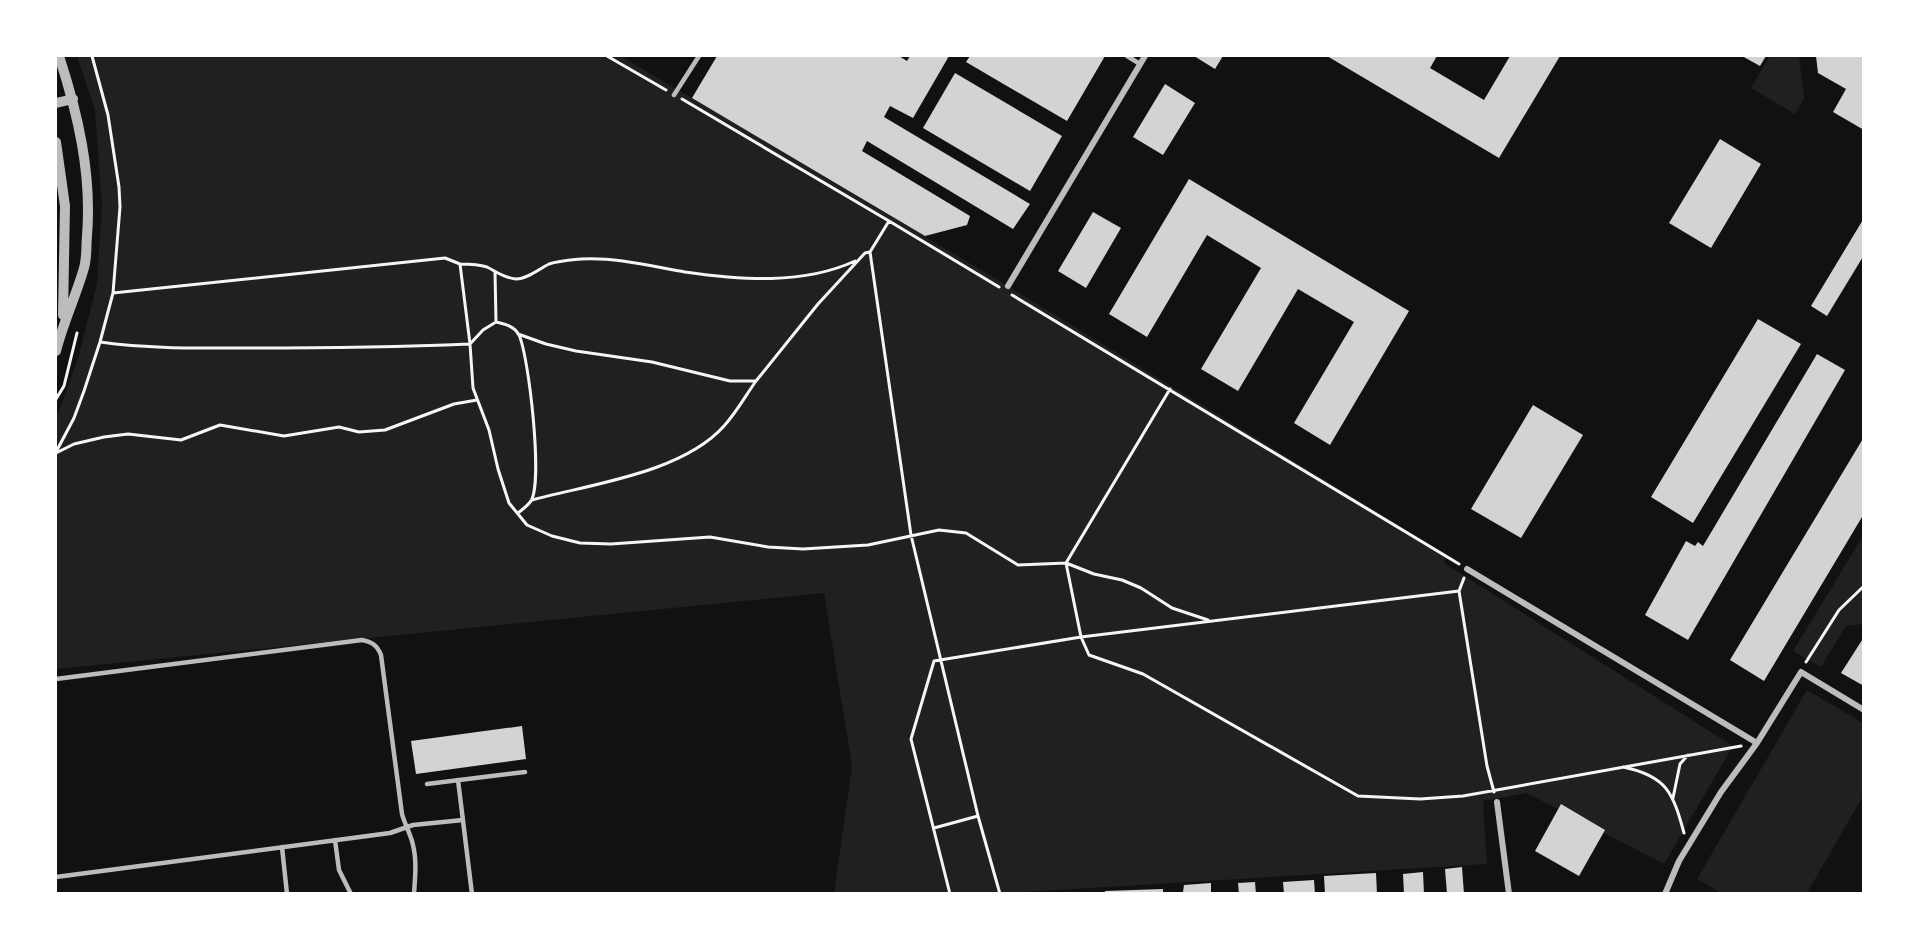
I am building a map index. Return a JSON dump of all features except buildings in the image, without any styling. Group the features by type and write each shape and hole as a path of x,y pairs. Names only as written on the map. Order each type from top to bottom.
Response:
{"street":[{"path":"56,351 63,323 84,266 89,213 85,155 73,99 59,56"},
{"path":"1006,288 1145,56"},
{"path":"56,103 73,99"},
{"path":"56,142 65,206 63,323"},
{"path":"1467,569 1757,743"},
{"path":"1665,894 1688,846 1721,792 1757,743 1801,672 1863,710"},
{"path":"1497,802 1509,894"}],"lane":[{"path":"674,95 699,56"},
{"path":"1127,56 1140,64"},
{"path":"56,679 362,640 370,641 381,655 402,814 405,828 413,843 414,894"},
{"path":"427,784 525,772"},
{"path":"458,780 472,894"},
{"path":"56,877 390,833 405,828 463,820"},
{"path":"335,840 339,870 351,894"},
{"path":"282,847 287,894"}],"path":[{"path":"56,453 74,418 100,342 113,293 120,207 119,187 108,115 92,56"},
{"path":"607,56 1006,288 1467,569 1459,591 1487,766 1497,802"},
{"path":"889,221 870,252 911,535 939,661 1000,894"},
{"path":"518,513 532,500 638,474 699,447 724,427 756,381 818,304 865,253 870,252"},
{"path":"113,293 445,258 460,264 476,264 502,276 518,279 552,263 581,259 616,261 740,278 808,276 837,269 858,260"},
{"path":"460,264 471,369 477,400 489,430 509,503 527,525 552,536 580,543 611,544 710,537 768,547 803,549 868,545 939,530 966,533 1018,565 1066,563 1094,574 1122,580 1142,588 1172,608 1211,621"},
{"path":"495,272 496,322"},
{"path":"100,342 223,348 470,344 483,330 496,322 509,325 518,334 576,351 652,362 730,381 756,381"},
{"path":"518,334 525,368 536,454 532,500"},
{"path":"1170,389 1066,563 1081,637 1089,655 1143,674 1358,796 1420,799 1463,796 1757,743"},
{"path":"56,453 74,444 104,436 128,434 181,440 220,425 284,436 339,427 359,432 385,430 454,404 477,400"},
{"path":"1801,672 1839,610 1863,586"},
{"path":"950,894 911,739 934,661 1081,637 1459,591"},
{"path":"1673,798 1680,765 1689,755"},
{"path":"1621,767 1644,771 1663,785 1673,798 1688,846"},
{"path":"934,828 978,816"}],"shaded area":[{"path":"77,56 621,56 1008,286 1447,555 1444,563 1733,746 1664,864 1527,793 1483,801 1487,864 1007,893 834,893 852,766 824,593 56,669 56,419 79,355 97,284 102,205 95,110"},
{"path":"1770,56 1799,56 1804,98 1795,114 1751,88"},
{"path":"1863,536 1863,624 1846,626 1821,667 1793,651"},
{"path":"1807,690 1863,723 1863,796 1807,893 1721,893 1697,879"}]}
